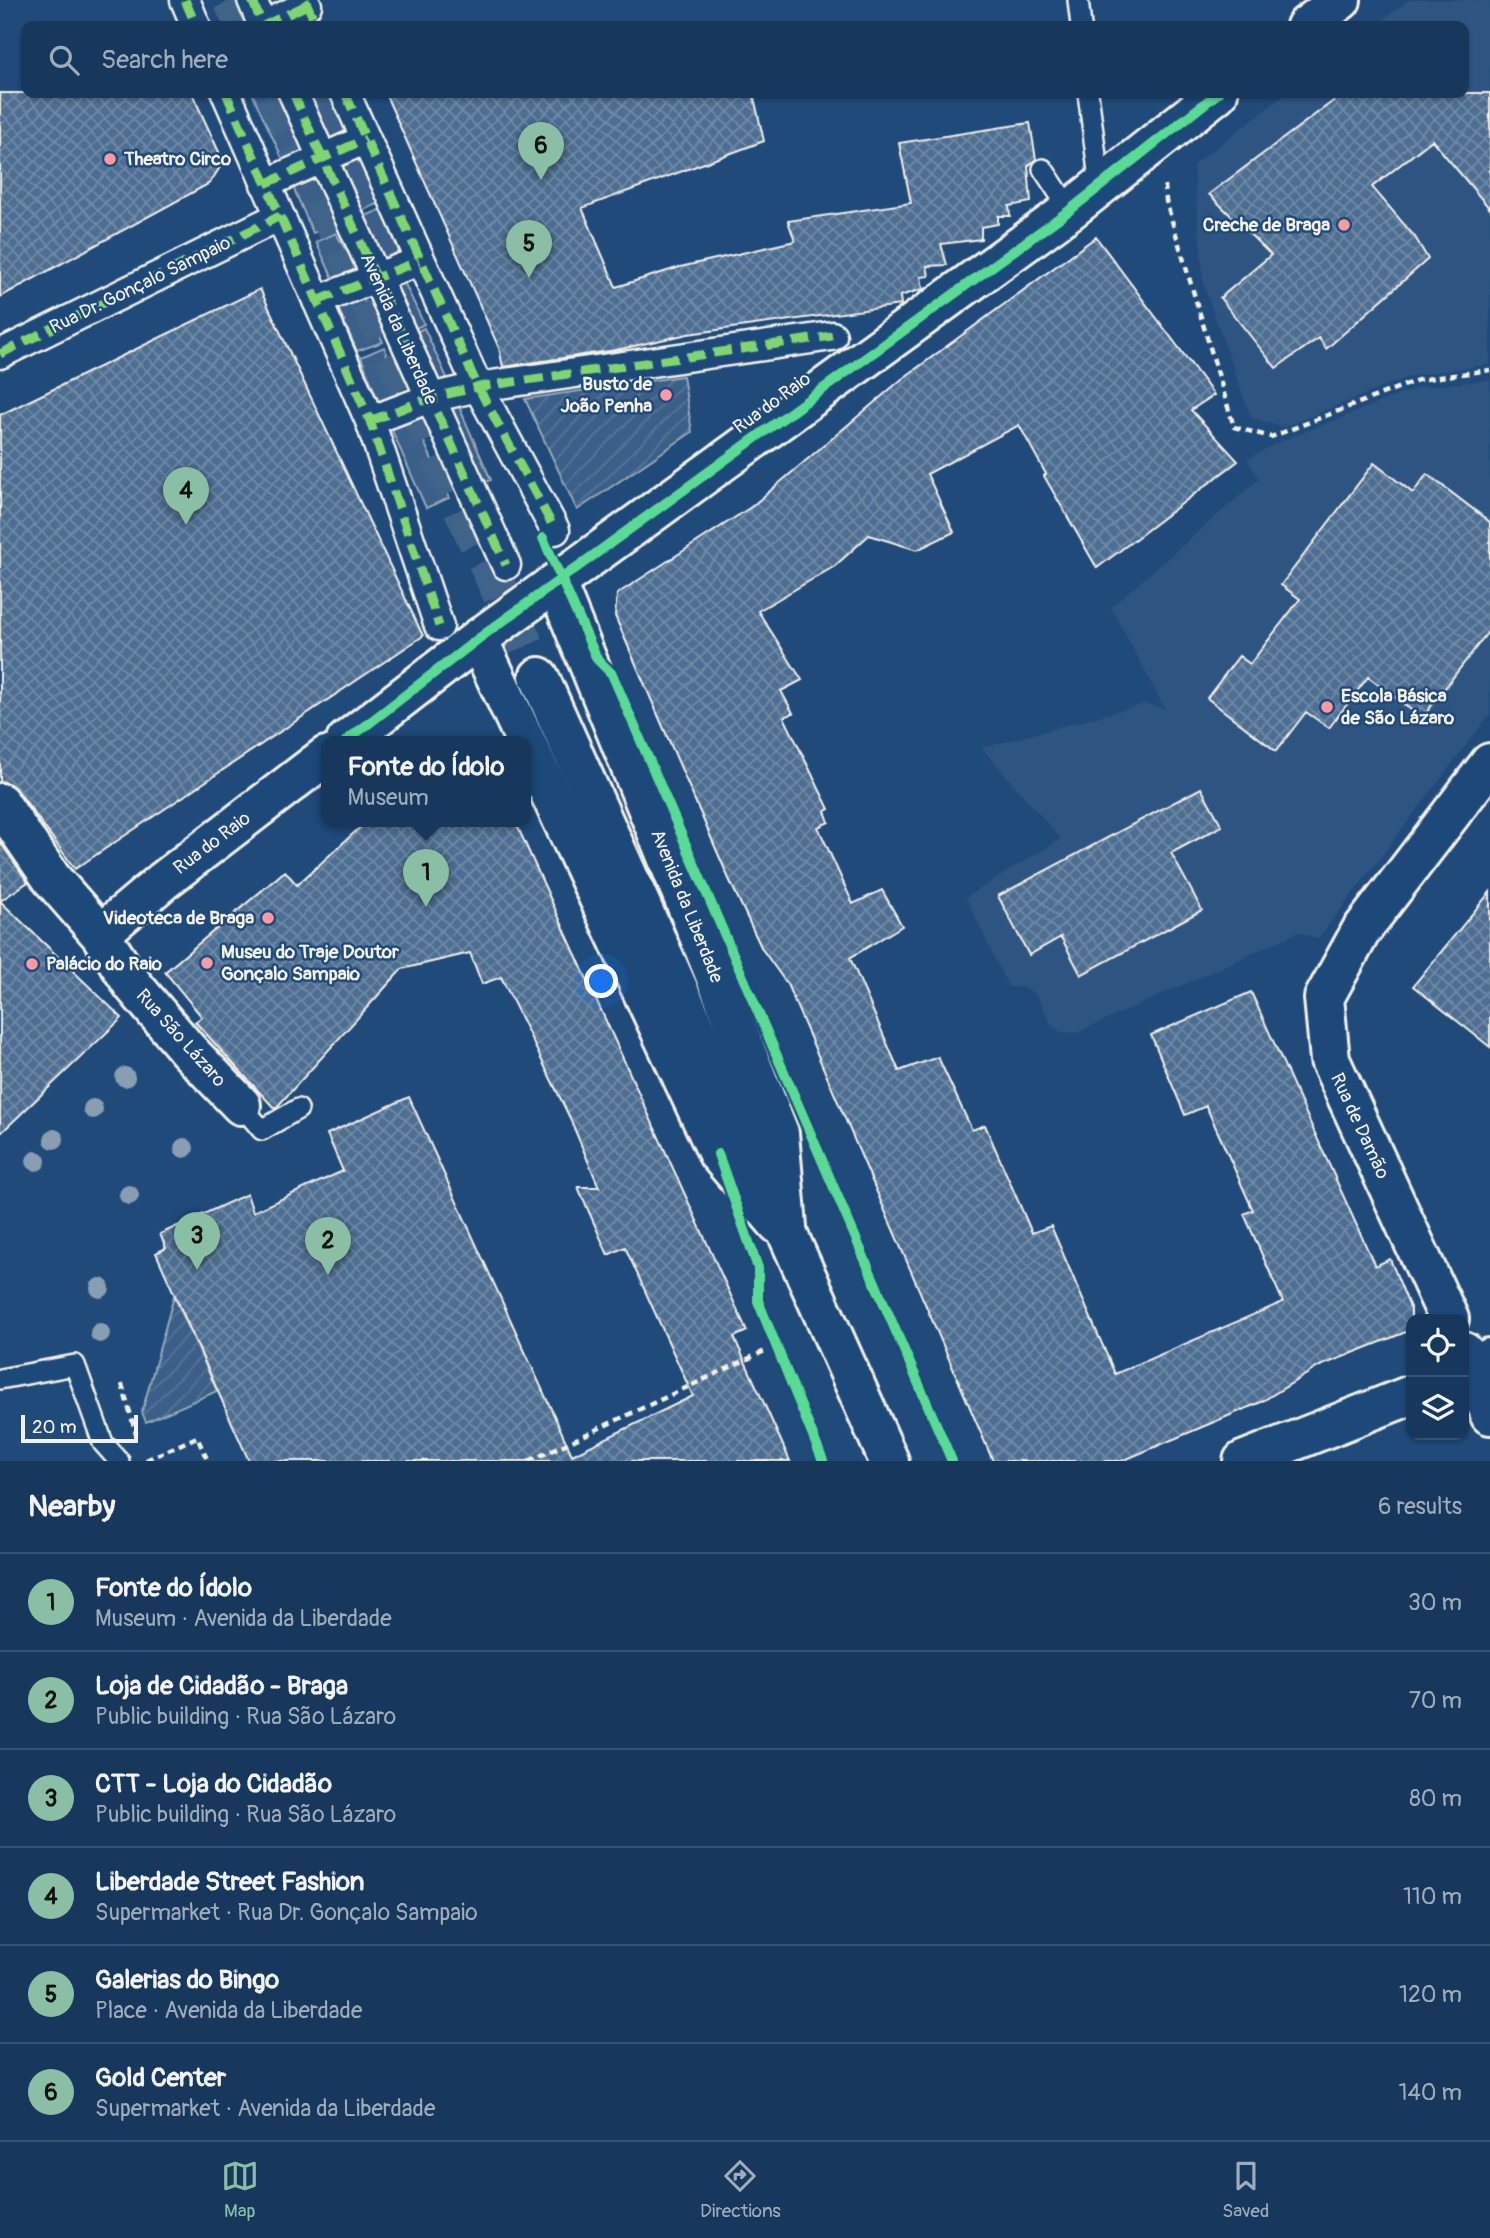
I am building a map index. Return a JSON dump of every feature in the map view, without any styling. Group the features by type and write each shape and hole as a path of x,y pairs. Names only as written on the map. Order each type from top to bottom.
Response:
{"street":[{"path":"185,0 195,21"},
{"path":"252,0 261,21"},
{"path":"1313,21 1341,0"},
{"path":"278,21 310,10"},
{"path":"228,98 370,421 439,626"},
{"name":"Avenida da Liberdade","path":"295,98 506,565"},
{"path":"347,98 418,261 478,387 555,530"},
{"name":"Rua do Raio","path":"352,736 478,639 1085,199 1213,98"},
{"path":"265,184 366,139"},
{"name":"Rua Dr. Gonçalo Sampaio","path":"0,354 280,216"},
{"path":"317,301 418,261"},
{"path":"370,421 430,398 478,387 832,336"},
{"name":"Avenida da Liberdade","path":"556,583 779,1133 788,1237"},
{"name":"Avenida da Liberdade","path":"478,639 523,736"},
{"name":"Avenida da Liberdade","path":"539,677 788,1237 853,1374 889,1461"},
{"name":"Avenida da Liberdade","path":"531,753 718,1154 788,1237"},
{"name":"Rua do Raio","path":"100,933 321,760"},
{"name":"Rua de Damão","path":"1447,1314 1330,1060 1324,998 1361,931 1490,764"},
{"name":"Rua São Lázaro","path":"0,803 52,879 100,933 133,985 188,1050 241,1105"},
{"path":"1472,1363 1490,1415"},
{"path":"1244,1461 1406,1397"}],"lane":[{"path":"1078,0 1080,21"},
{"path":"1085,199 1088,98"},
{"path":"1043,169 1085,199"},
{"path":"241,1105 262,1130 298,1109"},
{"path":"0,1380 75,1365 103,1443 119,1461"}],"path":[{"path":"1165,181 1166,201 1234,427 1271,437 1418,380 1490,370"},
{"path":"529,1461 773,1350 773,1338"},
{"path":"122,1384 138,1436"},
{"path":"142,1448 145,1460 197,1437 208,1461"}],"shaded area":[{"name":"Creche de Braga","path":"1409,0 1490,0 1490,364 1411,376 1284,427 1251,418 1204,286 1193,165 1280,98 1469,98 1469,21 1381,21"},
{"path":"254,98 282,98 307,152 284,162"},
{"path":"306,98 332,98 347,130 326,140"},
{"path":"357,152 380,203 361,211 338,160"},
{"path":"312,171 334,224 313,233 290,180"},
{"path":"382,209 400,255 377,267 361,218"},
{"path":"336,233 359,275 336,285 316,242"},
{"path":"402,278 424,324 407,333 380,287"},
{"path":"360,292 383,342 357,351 335,301"},
{"path":"424,328 449,382 428,388 409,336"},
{"path":"384,347 400,397 380,405 361,357"},
{"path":"683,376 692,432 577,510 525,399"},
{"name":"Escola Básica de São Lázaro","path":"1490,380 1490,714 1318,939 1299,932 1077,1033 1061,1032 1051,1024 1037,996 1025,988 1008,987 966,897 1061,839 982,748 1144,704 1165,709 1111,607 1259,479 1247,459 1279,442 1419,387"},
{"path":"456,400 491,480 474,486 435,406"},
{"path":"413,417 449,498 426,508 390,426"},
{"path":"174,1296 217,1391 146,1422 142,1412"}],"building":[{"name":"Theatro Circo","path":"0,93 21,93 21,98 194,98 219,152 220,167 210,183 0,297"},
{"path":"1469,93 1490,93 1490,209 1432,140 1372,187 1415,237 1428,259 1326,349 1319,338 1276,368 1220,298 1271,255 1209,194 1337,98 1469,98"},
{"path":"387,98 754,98 764,141 582,208 616,287 680,267 795,241 788,221 911,203 899,143 1030,123 1036,159 1028,166 1031,202 1009,206 1010,216 998,216 998,224 981,227 981,239 941,244 947,265 927,266 929,276 921,277 923,289 900,296 901,305 688,334 616,350 503,367 499,348"},
{"path":"1096,237 1214,395 1191,410 1238,461 1097,568 1044,476 1046,474 1019,425 927,474 954,532 917,550 869,535 835,566 758,611 802,680 781,691 793,713 784,717 829,809 825,811 829,822 818,827 853,904 882,890 902,926 850,958 899,1071 938,1057 972,1130 985,1125 1032,1233 1051,1226 1115,1374 1283,1302 1244,1214 1253,1210 1206,1106 1185,1115 1151,1035 1251,992 1375,1266 1390,1259 1411,1310 1411,1314 1406,1314 1406,1332 1320,1366 1261,1402 1122,1461 993,1461 787,984 762,949 729,879 615,616 617,594 751,507 902,379"},
{"path":"260,289 423,636 75,869 18,791 10,784 0,781 0,415"},
{"path":"1374,463 1413,493 1427,474 1490,522 1490,629 1422,718 1368,677 1329,728 1306,712 1276,751 1207,698 1239,656 1250,664 1300,599 1281,585"},
{"path":"1201,788 1222,826 1171,853 1202,910 1081,975 1061,937 1029,955 998,896"},
{"path":"360,827 518,827 747,1331 734,1337 790,1461 249,1461 156,1253 166,1248 160,1234 247,1194 253,1212 343,1171 327,1134 409,1097 572,1455 693,1396 625,1247 608,1255 578,1187 599,1187 569,1116 501,977 482,984 470,953 402,969 275,1109 195,1022 202,1017 165,972 285,871 297,885"},
{"path":"0,842 28,882 0,901"},
{"path":"1490,892 1490,1047 1413,986"},
{"name":"Palácio do Raio","path":"0,901 122,1018 0,1134"}],"tunnel":[{"path":"232,0 242,21"},
{"path":"276,98 539,677"}],"marked path":[{"path":"185,0 194,21"},
{"path":"252,0 261,21"},
{"path":"305,0 315,21"},
{"path":"273,21 307,5"},
{"path":"228,98 370,421 439,626"},
{"path":"295,98 506,565"},
{"path":"347,98 478,387 555,530"},
{"path":"265,184 366,139"},
{"path":"0,354 280,216"},
{"path":"317,301 419,261"},
{"path":"370,421 430,398 478,387 832,336"}],"cycle path":[{"path":"352,736 478,639 1070,210 1212,98"},
{"path":"543,538 597,659 612,674 952,1461"},
{"path":"718,1154 758,1268 758,1301 823,1461"}],"place":[{"name":"Theatro Circo","path":"110,159"},
{"name":"Gold Center","path":"541,180"},
{"name":"Creche de Braga","path":"1344,225"},
{"name":"Galerias do Bingo","path":"529,278"},
{"name":"Busto de João Penha","path":"666,395"},
{"name":"Liberdade Street Fashion","path":"186,525"},
{"name":"Escola Básica de São Lázaro","path":"1327,707"},
{"name":"Fonte do Ídolo","path":"426,907"},
{"name":"Videoteca de Braga","path":"268,918"},
{"name":"Museu do Traje Doutor Gonçalo Sampaio","path":"207,963"},
{"name":"Palácio do Raio","path":"32,964"},
{"name":"CTT - Loja do Cidadão","path":"197,1270"},
{"name":"Loja de Cidadão - Braga","path":"328,1275"}]}
